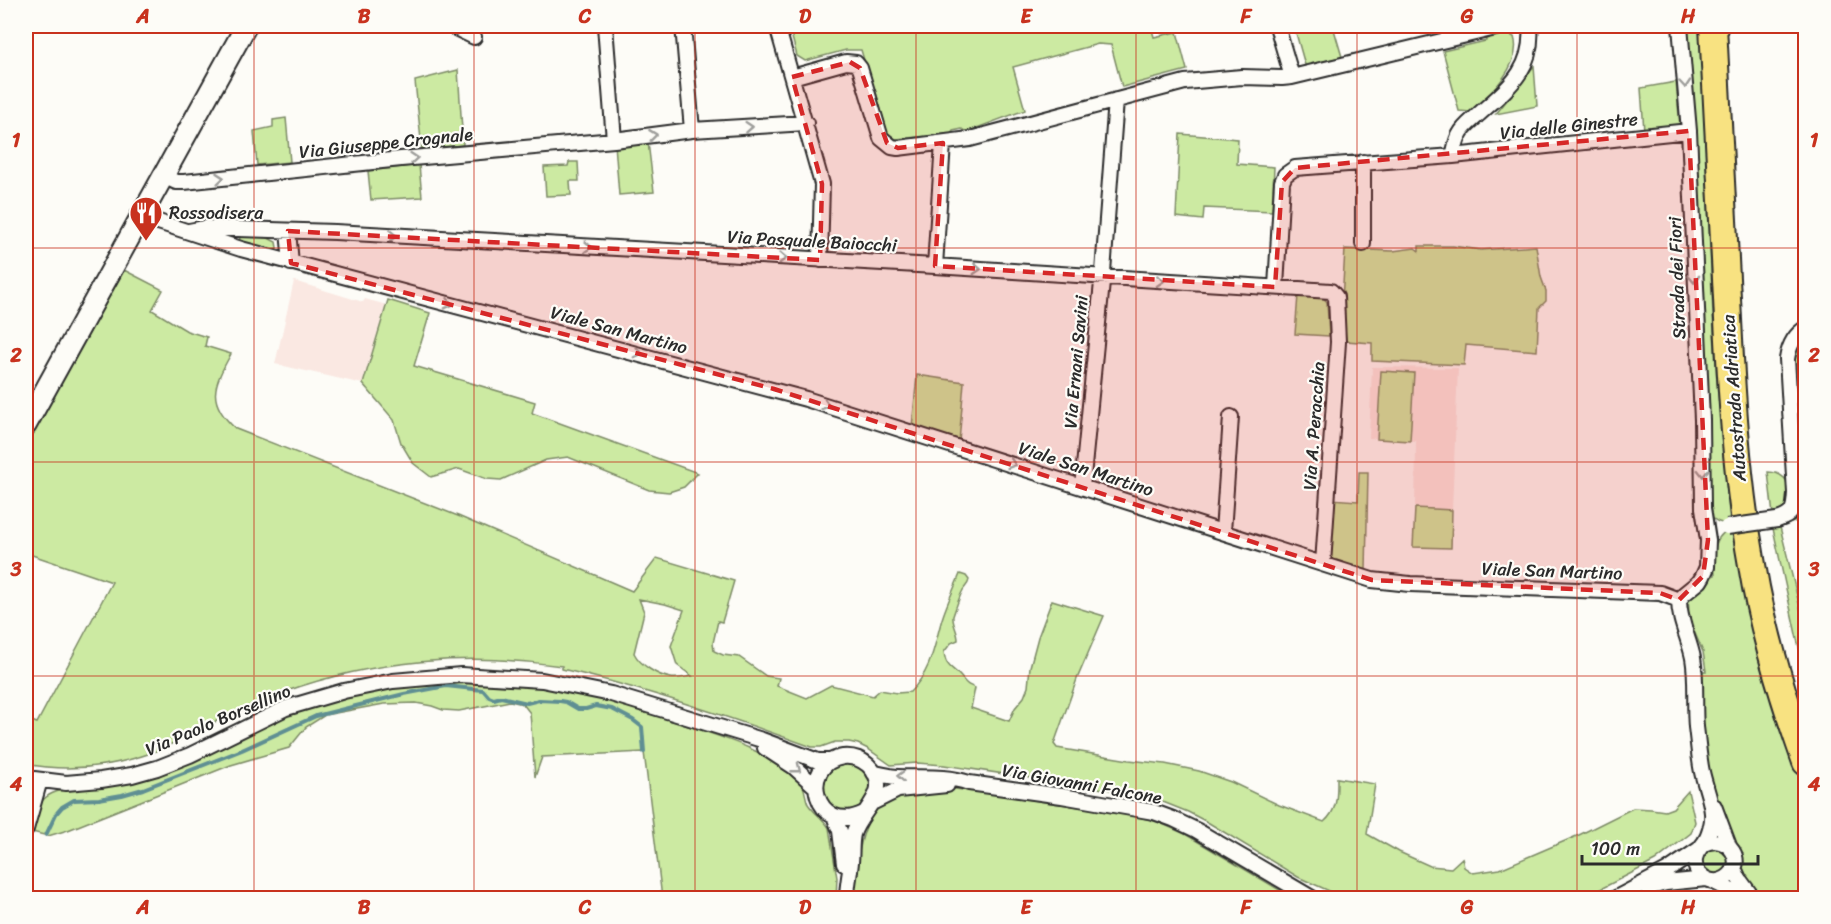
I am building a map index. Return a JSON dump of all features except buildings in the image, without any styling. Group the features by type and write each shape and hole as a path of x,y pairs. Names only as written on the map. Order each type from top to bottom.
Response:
{"highway":[{"name":"Autostrada Adriatica","path":"1713,26 1733,422 1741,492 1752,568 1768,641 1791,721 1806,762"},
{"name":"Autostrada Adriatica","path":"1728,26 1755,478 1780,623 1806,712"}],"main road":[{"path":"26,425 246,26"}],"street":[{"path":"451,26 474,37"},
{"path":"605,26 614,140"},
{"path":"683,26 692,130"},
{"path":"777,26 821,177 823,193 820,260"},
{"path":"1277,26 1292,77"},
{"path":"792,77 846,62 856,63 860,68 881,138 892,147 898,148 970,139 1185,82 1242,77 1292,77 1504,26"},
{"name":"Via delle Ginestre","path":"1453,156 1461,131 1508,88 1519,74 1528,55 1531,39 1530,26"},
{"name":"Strada dei Fiori","path":"1680,26 1689,132 1702,420 1703,508 1707,528"},
{"name":"Via Ernani Savini","path":"1082,487 1116,100"},
{"name":"Via Giuseppe Crognale","path":"163,176 176,182 184,182 614,140 692,130 806,123"},
{"name":"Via delle Ginestre","path":"1276,287 1282,182 1285,175 1295,168 1453,156 1689,132"},
{"path":"935,266 944,143"},
{"path":"1362,162 1363,244"},
{"name":"Viale San Martino","path":"140,216 225,245 774,389 1372,580 1660,592 1679,600"},
{"name":"Via Pasquale Baiocchi","path":"186,232 206,228 335,232 935,266 1334,292"},
{"path":"225,245 230,230"},
{"path":"288,231 291,263"},
{"name":"Via A. Peracchia","path":"1323,564 1338,342 1337,303 1334,292"},
{"path":"1741,898 1696,870 1695,856 1712,820 1712,812 1702,772 1696,726 1693,657 1682,625 1679,600 1700,581 1707,567 1707,528 1777,520 1790,514 1793,510 1787,359 1794,338 1806,327"},
{"path":"1223,532 1231,417"},
{"name":"Via Paolo Borsellino","path":"26,778 66,783 132,775 190,755 286,708 344,691 393,681 461,675 542,680 599,691 762,740 818,761 831,761"},
{"name":"Via Paolo Borsellino","path":"740,734 780,757 816,787"},
{"path":"847,894 853,834 864,813 874,802 878,787 874,773 869,766 855,758 838,758 831,761 820,772 816,787 821,804 826,811 844,819 855,818 864,813"},
{"name":"Via Giovanni Falcone","path":"874,773 896,777 942,777 1154,812 1196,830 1312,898"},
{"path":"26,829 40,780"},
{"name":"Via Giovanni Falcone","path":"874,802 898,790 969,783"},
{"path":"1706,788 1735,856 1734,868 1753,898"},
{"path":"834,816 840,831 847,894"},
{"path":"1621,897 1667,871 1714,840 1729,846"},
{"path":"1621,897 1666,883 1726,878 1734,868"}],"highlighted area":[{"path":"850,62 860,68 887,143 898,148 943,143 935,266 1275,287 1282,182 1295,168 1689,131 1708,540 1703,576 1679,600 1660,593 1372,580 774,389 291,263 288,231 820,260 822,184 792,77"}],"shaded area":[{"path":"294,281 363,302 365,299 387,305 363,384 275,364"},
{"path":"1372,367 1458,368 1452,510 1415,508 1416,441 1369,438"}],"green space":[{"path":"789,26 1151,26 1154,37 1177,32 1187,70 1122,87 1111,45 1098,44 1013,67 1025,110 966,132 962,129 953,131 951,134 896,139 887,132 861,50 846,50 805,61 797,56"},
{"path":"1294,26 1333,26 1342,57 1305,65"},
{"path":"1684,26 1700,26 1717,383 1730,523 1719,522 1709,515"},
{"path":"1502,31 1514,37 1514,58 1509,68 1503,79 1471,112 1459,111 1443,51 1486,41 1485,34"},
{"path":"1534,66 1537,106 1496,114"},
{"path":"458,70 463,145 422,150 415,81"},
{"path":"1676,82 1680,127 1644,131 1641,88"},
{"path":"286,118 290,162 257,165 254,131 273,127 273,120"},
{"path":"1180,134 1238,139 1237,164 1274,167 1272,211 1204,208 1203,220 1176,217"},
{"path":"648,142 654,192 619,195 615,144"},
{"path":"569,162 578,162 579,181 570,181 571,195 546,196 544,167 568,166"},
{"path":"419,165 422,197 371,200 368,171"},
{"path":"243,235 266,237 276,242 278,253 239,242"},
{"path":"1419,246 1453,246 1481,250 1536,246 1541,277 1546,291 1546,301 1539,308 1537,351 1466,345 1464,365 1372,361 1372,343 1346,341 1342,302 1345,249 1393,251 1415,248 1419,251"},
{"path":"124,270 163,290 152,310 187,331 207,337 205,346 231,354 220,375 216,402 226,419 236,429 458,516 632,591 657,558 734,581 722,622 718,621 713,643 714,651 739,657 766,676 779,678 777,686 807,698 831,685 873,696 880,690 897,693 910,692 928,666 944,613 960,574 969,580 953,616 958,640 951,643 944,652 946,661 966,684 975,688 971,708 1009,721 1028,687 1030,667 1038,637 1052,600 1104,616 1077,679 1054,744 1057,748 1199,771 1231,782 1279,805 1324,822 1334,807 1337,796 1337,778 1375,784 1367,834 1430,866 1451,868 1462,858 1464,867 1473,873 1500,869 1579,835 1633,808 1665,811 1673,808 1688,791 1695,822 1691,833 1655,861 1583,898 1345,898 1298,877 1188,812 1131,793 944,765 917,763 891,765 858,744 835,742 821,747 812,747 688,704 562,669 562,666 492,660 421,662 351,672 284,692 200,729 157,751 136,758 105,765 73,768 26,764 26,719 37,723 112,582 26,553 26,447","holes":["639,599 684,610 671,646 677,665 692,676 666,677 645,666 634,653 644,612"]},
{"path":"1298,295 1318,296 1327,302 1329,336 1295,334"},
{"path":"388,300 430,313 414,366 535,402 532,413 698,473 684,487 669,492 649,490 568,457 546,460 501,480 487,479 459,469 431,477 413,463 401,443 394,420 363,384"},
{"path":"1805,336 1806,414 1802,422 1806,471 1805,518 1780,527 1805,628 1805,672 1772,524 1795,514 1792,349"},
{"path":"1381,371 1414,373 1410,441 1377,439"},
{"path":"917,375 964,382 959,442 912,427"},
{"path":"1359,472 1368,472 1366,571 1326,558 1331,499 1358,501"},
{"path":"1768,472 1784,478 1790,491 1786,506 1773,515"},
{"path":"1415,508 1452,510 1451,548 1413,547"},
{"path":"1735,528 1797,771 1805,791 1805,898 1758,898 1740,868 1742,852 1731,836 1712,788 1706,762 1700,671 1706,671 1703,652 1689,613 1688,595 1715,575 1715,553 1718,540 1727,531"},
{"path":"442,681 524,684 566,690 628,706 718,736 760,753 786,769 801,782 808,804 829,828 837,878 836,898 662,898 644,752 542,757 535,777 530,713 523,704 510,701 459,711 443,710 416,703 384,704 325,715 306,727 289,748 231,765 68,830 48,836 28,831 41,802 61,790 84,787 306,707 377,690"},
{"path":"842,763 852,763 864,770 871,782 871,792 864,804 852,811 842,811 827,800 823,792 823,782 834,767"},
{"path":"932,789 979,792 1127,814 1158,822 1185,834 1293,898 854,898 861,842 872,815 880,805 891,798"},
{"path":"1715,847 1725,851 1729,861 1725,871 1715,875 1705,871 1701,861 1705,851"},
{"path":"1659,888 1661,896 1688,891 1715,898 1634,898"}],"waterway":[{"path":"46,835 56,814 62,807 74,800 99,799 143,789 242,750 316,716 446,686 483,690 494,699 501,697 527,703 539,700 560,701 578,709 596,706 612,709 642,727 644,752"}],"place":[{"name":"Rossodisera","path":"146,242"}]}
